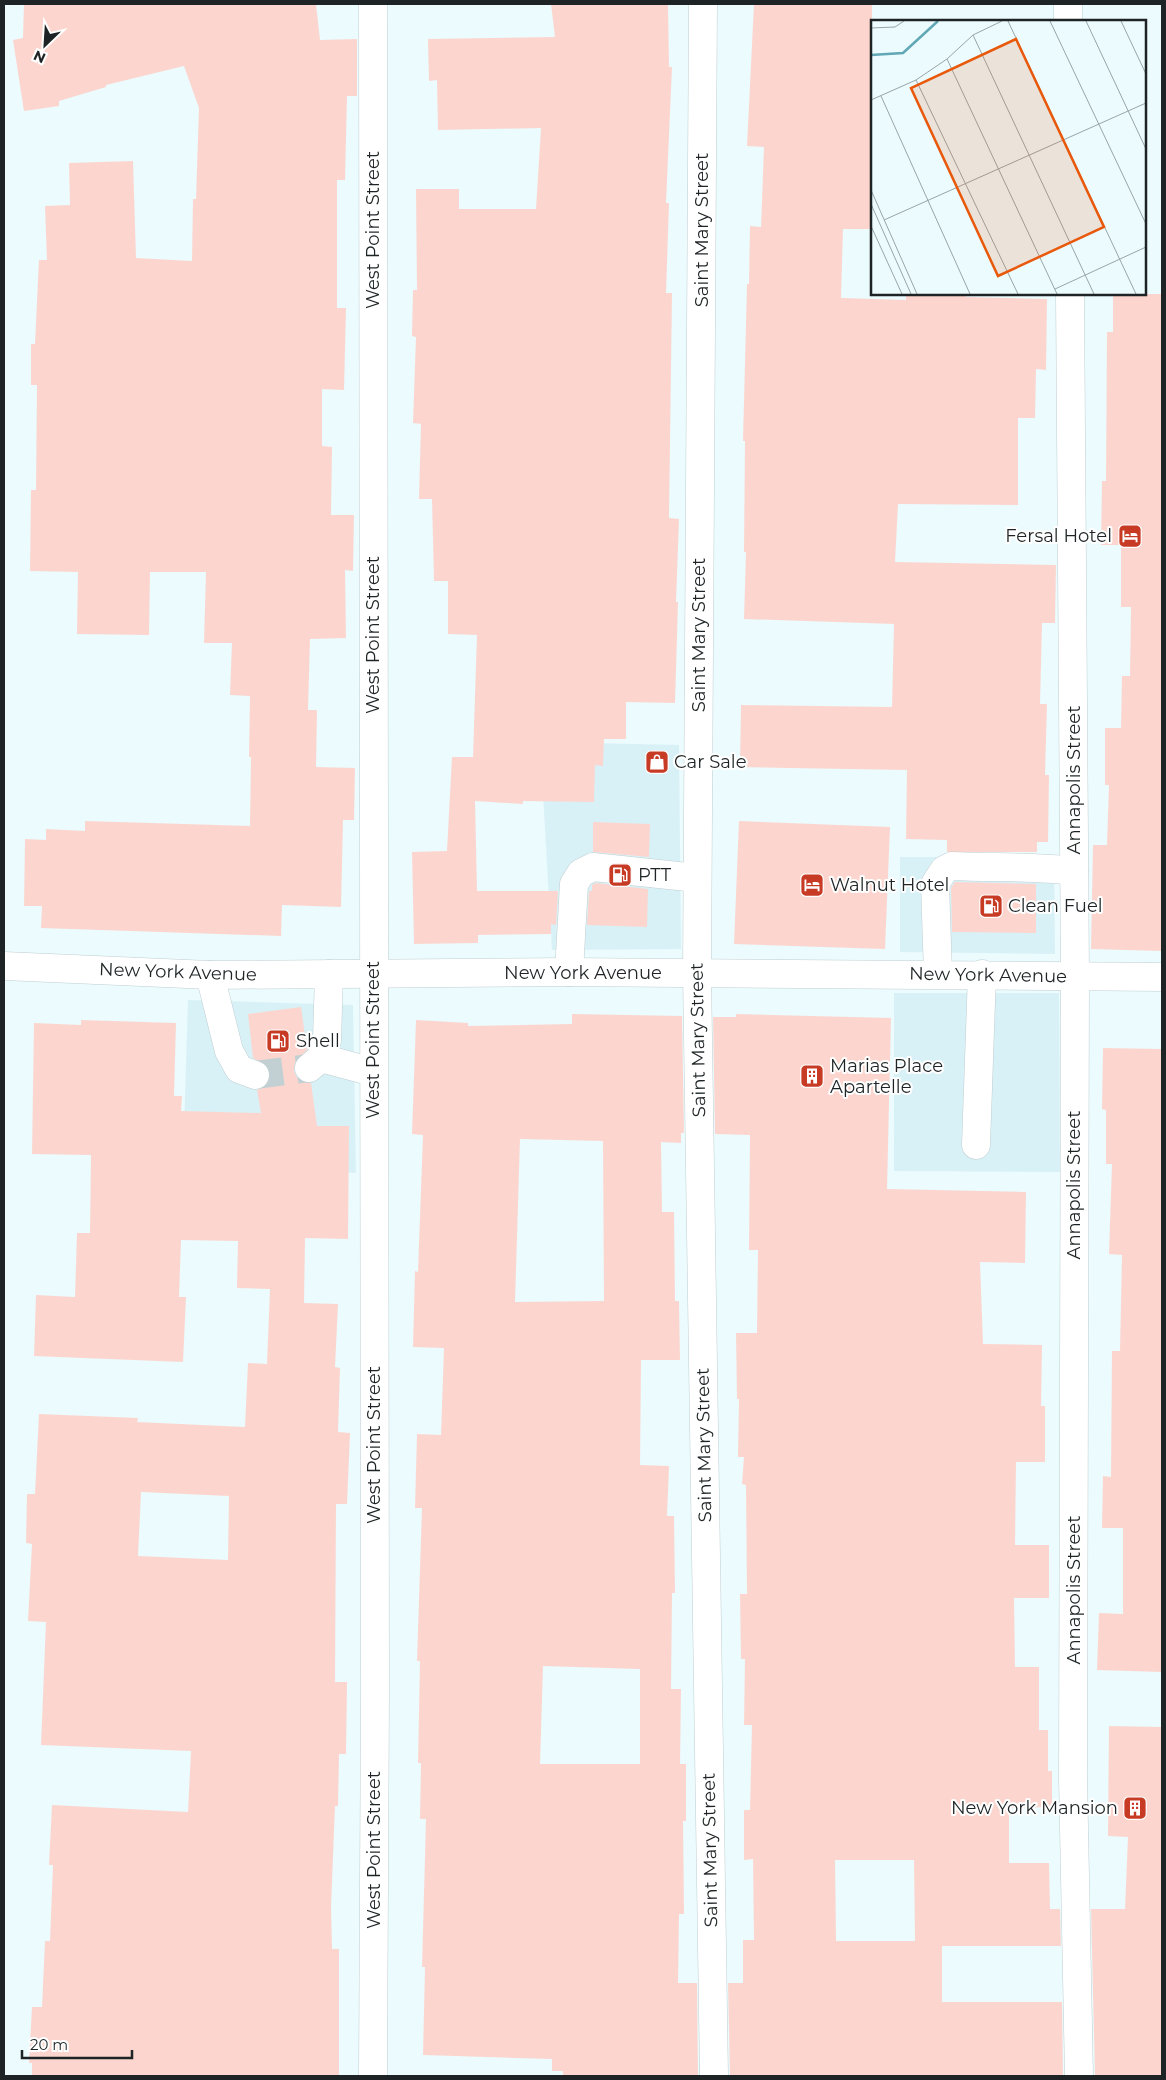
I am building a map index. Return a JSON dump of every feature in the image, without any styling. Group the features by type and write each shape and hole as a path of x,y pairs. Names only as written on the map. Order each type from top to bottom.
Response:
{"street":[{"name":"West Point Street","path":"373,4 375,1694 373,2076"},
{"name":"Saint Mary Street","path":"704,4 697,974 714,2076"},
{"path":"1068,4 1068,20"},
{"name":"Annapolis Street","path":"1070,295 1075,976 1073,1778 1079,2076"},
{"path":"938,974 935,884 944,870 952,866 1046,867 1074,871"},
{"path":"569,972 574,884 581,873 594,867 697,878"},
{"name":"New York Avenue","path":"4,966 210,975 569,972 1162,977"},
{"path":"330,974 327,1040 315,1063 373,1072"},
{"path":"976,1145 982,974"},
{"path":"210,975 229,1051 239,1069 256,1075"}],"shaded area":[{"path":"540,742 679,745 681,949 552,950"},
{"path":"900,857 1054,857 1055,954 900,952"},
{"path":"894,993 1059,993 1060,1172 894,1171"},
{"path":"188,1000 353,1005 356,1173 183,1162"}],"building":[{"path":"24,4 316,4 320,40 357,39 357,96 347,96 345,180 337,180 337,308 346,308 344,390 322,389 322,446 332,447 331,515 354,515 353,571 345,570 346,638 310,639 308,710 317,710 316,767 355,768 354,820 343,820 341,907 282,905 281,936 41,928 42,906 24,906 25,839 46,840 46,829 85,831 85,821 250,826 251,757 249,757 250,696 230,695 232,643 204,643 206,572 150,572 149,635 77,634 78,572 30,571 31,490 36,490 37,385 31,385 31,344 35,344 39,260 47,260 45,206 70,205 69,163 133,161 136,258 192,261 193,199 196,199 199,108 184,66 106,85 106,87 59,101 59,106 24,111 13,40 23,38"},
{"path":"551,4 668,4 669,67 672,67 666,203 669,203 666,293 672,293 669,518 679,519 675,703 626,702 626,739 604,739 603,766 595,765 594,802 523,801 523,804 475,801 477,891 558,891 556,925 551,924 551,934 478,935 478,943 414,944 412,852 447,851 452,757 473,757 477,635 448,634 448,581 434,581 432,499 419,499 421,424 413,423 416,337 412,336 413,290 417,290 416,189 459,189 459,209 536,209 541,128 438,130 437,80 429,81 428,39 555,37"},
{"path":"754,4 872,4 871,229 843,229 841,298 906,300 906,295 966,295 966,297 1047,299 1046,370 1036,369 1035,418 1018,418 1018,505 898,504 895,562 1056,565 1055,623 1042,623 1040,704 1047,704 1045,775 1049,775 1048,842 1037,842 1037,852 947,852 947,840 906,839 907,770 740,767 741,705 892,707 894,624 744,619 746,552 744,552 745,441 743,441 747,284 749,284 750,226 761,227 764,147 747,146"},
{"path":"1162,294 1162,951 1091,949 1093,845 1107,845 1109,785 1105,785 1105,728 1121,728 1122,676 1130,676 1131,607 1121,607 1121,545 1101,545 1102,481 1106,481 1107,332 1113,332 1113,295"},
{"name":"Walnut Hotel","path":"739,821 890,827 885,949 734,944"},
{"path":"593,822 650,824 649,857 593,852"},
{"name":"Clean Fuel","path":"955,882 1036,884 1036,933 952,932 951,888"},
{"path":"596,883 648,889 647,927 587,925 589,891 592,891 592,885"},
{"path":"301,1007 307,1050 295,1062 294,1071 297,1078 303,1082 311,1083 317,1126 349,1126 348,1239 305,1238 304,1303 338,1304 335,1367 340,1368 338,1432 350,1433 347,1504 336,1504 335,1682 347,1682 346,1754 339,1754 338,1806 335,1806 331,1907 332,1949 339,1949 339,2076 32,2076 32,2063 29,2063 32,2007 42,2007 45,1941 50,1941 53,1865 49,1865 52,1805 188,1812 191,1751 41,1745 46,1622 28,1621 32,1544 26,1543 27,1494 35,1494 39,1414 138,1418 137,1422 245,1427 248,1363 267,1364 270,1289 237,1288 238,1241 181,1240 179,1297 186,1297 183,1362 34,1356 36,1295 75,1297 77,1233 90,1233 91,1155 32,1154 34,1023 81,1025 81,1020 176,1023 174,1096 182,1096 181,1111 261,1113 257,1090 265,1087 270,1080 270,1073 267,1065 253,1058 248,1014","holes":["141,1492 229,1496 228,1560 138,1556"]},
{"path":"572,1014 682,1016 684,1133 681,1133 681,1143 661,1142 662,1212 674,1212 675,1301 679,1301 680,1360 641,1360 640,1465 669,1466 667,1516 674,1516 675,1593 672,1593 671,1689 681,1689 680,1764 686,1764 686,1821 683,1821 684,1914 679,1914 678,1983 697,1983 698,2076 563,2076 563,2071 552,2071 552,2059 423,2055 425,1967 422,1967 426,1819 420,1819 421,1763 418,1763 420,1661 417,1661 422,1508 415,1508 417,1434 441,1435 444,1348 413,1347 415,1271 418,1272 423,1135 412,1134 416,1020 468,1023 468,1026 572,1024","holes":["520,1139 603,1141 604,1301 515,1302","543,1666 640,1669 640,1764 540,1764"]},
{"path":"736,1014 891,1018 887,1189 1026,1192 1025,1263 980,1262 983,1344 1042,1345 1041,1406 1045,1406 1045,1462 1016,1462 1015,1545 1049,1545 1049,1598 1014,1598 1015,1667 1039,1667 1039,1730 1048,1730 1048,1771 1052,1771 1052,1807 1009,1808 1009,1863 1049,1863 1050,1909 1060,1909 1061,1946 942,1946 942,2002 1062,2002 1063,2076 730,2076 728,1983 743,1983 743,1940 754,1940 753,1859 744,1860 744,1810 750,1810 752,1725 744,1725 745,1659 741,1659 740,1594 747,1594 746,1485 742,1484 744,1457 738,1457 739,1399 737,1399 736,1333 757,1333 758,1250 749,1250 750,1135 715,1134 713,1017 736,1017","holes":["835,1860 914,1860 915,1941 836,1941"]},
{"path":"1103,1048 1162,1049 1162,1672 1097,1670 1099,1613 1123,1614 1123,1528 1102,1528 1103,1476 1111,1477 1112,1351 1120,1351 1122,1255 1109,1254 1112,1164 1106,1164 1106,1110 1102,1109"},
{"path":"1109,1726 1162,1727 1162,2076 1095,2076 1091,1909 1125,1909 1128,1837 1108,1836"}],"tunnel":[{"path":"255,1075 309,1068"}],"place":[{"name":"Fersal Hotel","path":"1130,536"},
{"name":"Car Sale","path":"657,762"},
{"name":"PTT","path":"620,875"},
{"name":"Walnut Hotel","path":"812,885"},
{"name":"Clean Fuel","path":"991,906"},
{"name":"Shell","path":"278,1041"},
{"name":"Marias Place Apartelle","path":"812,1076"},
{"name":"New York Mansion","path":"1135,1808"}]}
